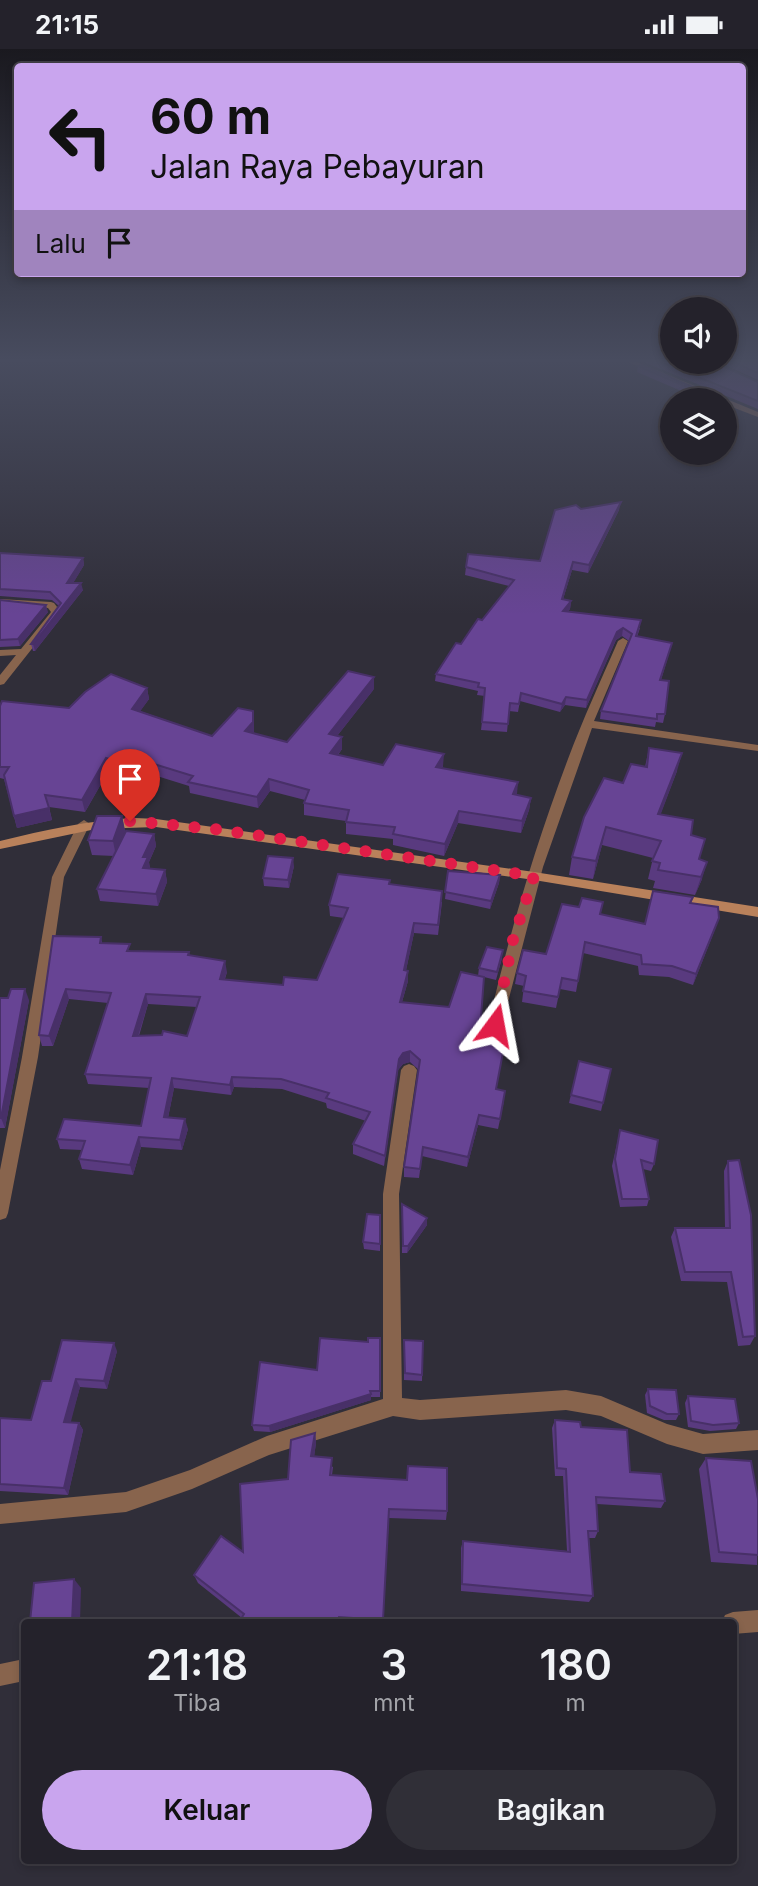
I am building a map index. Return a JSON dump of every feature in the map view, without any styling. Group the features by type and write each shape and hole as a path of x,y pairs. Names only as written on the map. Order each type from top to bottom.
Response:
{"main road":[{"path":"0,845 84,824 130,821 214,829 758,912"}],"street":[{"path":"0,602 41,603 54,608 56,612 0,682"},
{"path":"495,1025 513,940 534,876 569,772 623,641"},
{"path":"0,653 25,652"},
{"path":"589,724 758,748"},
{"path":"0,1213 6,1146 32,1044 58,877 84,824"},
{"path":"393,1406 391,1194 409,1070"},
{"path":"0,1514 126,1502 192,1479 267,1446 393,1406 420,1410 566,1400 601,1406 667,1434 703,1444 758,1440"},
{"path":"737,1623 758,1621"},
{"path":"0,1675 21,1671"}],"building":[{"path":"621,502 589,565 573,562 562,599 571,601 563,611 641,620 636,636 672,643 660,680 669,681 665,714 657,714 657,719 601,711 632,634 623,628 617,632 587,700 566,697 562,704 521,693 519,704 510,703 508,724 482,722 485,688 478,687 479,683 436,674 456,643 461,644 478,619 482,620 514,580 466,567 468,554 540,561 555,510 576,505 581,509"},
{"path":"0,553 83,558 67,583 81,583 33,644 61,603 50,592 0,589"},
{"path":"0,600 46,605 18,639 0,640"},
{"path":"348,671 374,677 329,734 342,737 330,753 383,765 396,744 444,754 436,767 518,782 513,794 531,798 522,821 459,811 445,844 393,834 395,827 346,822 349,810 304,803 309,790 269,779 257,797 188,782 193,776 141,760 134,767 106,758 82,800 45,795 49,808 14,816 4,775 9,767 0,767 2,701 69,708 85,692 111,674 147,688 132,709 212,736 238,708 253,711 253,722 245,731 287,742"},
{"path":"649,748 682,753 658,814 693,820 691,835 705,839 699,859 707,862 701,877 658,870 660,863 652,861 661,841 606,827 596,861 572,857 584,817 604,778 623,783 631,764 647,767"},
{"path":"97,816 122,816 113,841 88,840"},
{"path":"126,831 154,834 143,857 148,857 143,868 165,870 156,894 97,889"},
{"path":"268,856 293,858 288,880 263,878"},
{"path":"448,871 500,875 491,901 445,892"},
{"path":"338,874 390,880 389,884 442,891 438,925 414,923 404,970 408,971 400,1002 449,1007 461,972 484,977 481,1017 491,1021 509,1021 496,1089 505,1091 500,1119 479,1115 468,1157 423,1147 420,1169 404,1167 420,1060 410,1051 403,1053 399,1059 385,1156 353,1144 370,1112 326,1098 329,1093 281,1079 232,1077 230,1085 172,1078 164,1117 185,1119 180,1140 139,1137 130,1165 79,1159 85,1141 57,1139 64,1119 141,1126 151,1078 85,1074 111,993 66,989 49,1036 39,1035 53,936 101,937 100,943 130,944 127,951 189,952 188,955 225,961 220,979 283,985 284,977 317,980 348,908 329,905","holes":["146,994 200,997 187,1036 163,1031 162,1035 133,1036"]},
{"path":"653,891 693,897 690,903 718,907 719,918 696,974 672,966 642,964 641,955 585,942 578,981 562,978 558,997 523,991 526,976 517,973 523,950 546,954 562,904 579,907 582,898 603,902 600,914 645,924"},
{"path":"487,947 503,950 497,972 479,968"},
{"path":"11,989 25,989 0,1118 0,998 8,998"},
{"path":"579,1061 611,1069 603,1103 571,1095"},
{"path":"620,1130 658,1140 654,1164 641,1160 649,1199 622,1199 615,1159"},
{"path":"739,1160 751,1215 755,1336 743,1337 731,1272 685,1272 675,1228 730,1228 728,1161"},
{"path":"402,1204 427,1218 408,1246 403,1246"},
{"path":"367,1214 380,1215 380,1244 363,1242"},
{"path":"320,1338 368,1342 368,1338 380,1338 380,1391 370,1391 371,1394 269,1426 252,1425 260,1362 317,1370"},
{"path":"62,1340 114,1343 104,1381 76,1379 64,1422 79,1423 64,1488 0,1484 0,1418 31,1420 42,1381 51,1381"},
{"path":"404,1340 423,1341 422,1375 405,1373"},
{"path":"648,1389 676,1390 679,1414 667,1414 650,1406"},
{"path":"688,1396 735,1399 739,1423 713,1425 691,1421"},
{"path":"555,1420 580,1422 581,1427 627,1430 630,1472 661,1474 665,1501 596,1497 598,1531 588,1531 593,1596 462,1584 463,1541 570,1552 566,1469 557,1468"},
{"path":"315,1433 311,1456 332,1458 330,1475 407,1480 408,1466 447,1468 447,1511 389,1509 383,1619 241,1619 244,1614 194,1575 221,1536 243,1552 240,1484 288,1479 291,1440"},
{"path":"706,1458 751,1461 758,1499 758,1555 719,1552"},
{"path":"74,1579 72,1619 30,1619 34,1583"}],"route":[{"path":"130,821 214,829 534,876 513,940 495,1025"}]}
